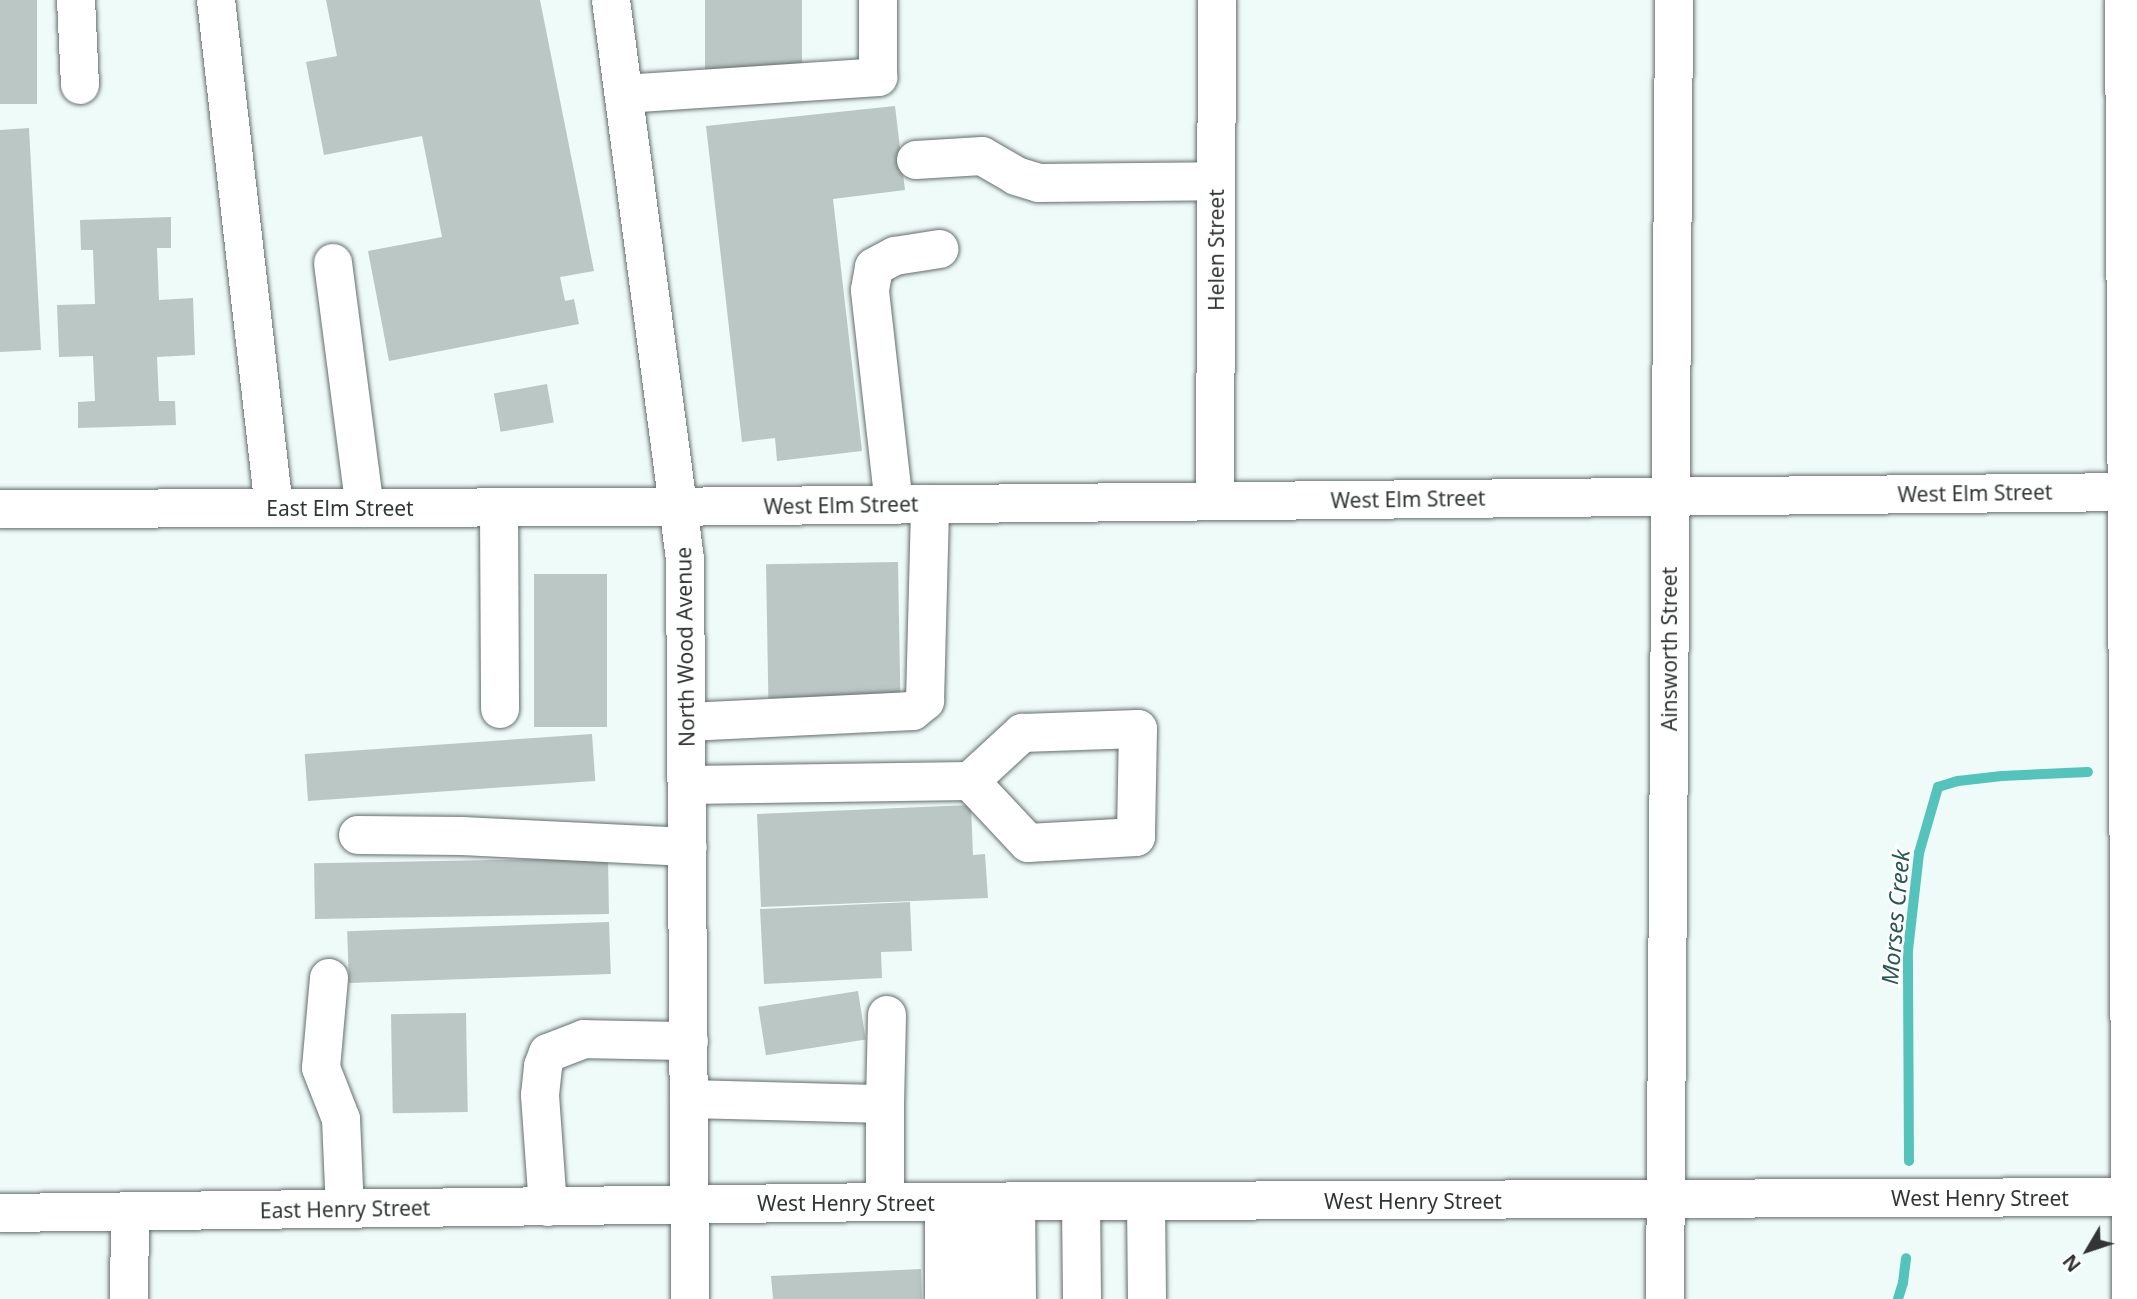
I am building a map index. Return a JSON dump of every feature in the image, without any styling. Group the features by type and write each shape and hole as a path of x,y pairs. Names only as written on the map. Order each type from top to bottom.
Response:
{"street":[{"path":"76,0 80,85"},
{"path":"216,0 274,508"},
{"name":"North Wood Avenue","path":"611,0 680,507 687,613 690,1299"},
{"path":"624,94 878,77 878,0"},
{"name":"Helen Street","path":"1215,501 1217,0"},
{"name":"Ainsworth Street","path":"1665,1299 1674,0"},
{"path":"2124,0 2132,492 2134,1197 2131,1299"},
{"path":"916,160 982,156 1016,176 1038,183 1216,181"},
{"path":"688,722 913,711 925,701 912,504 870,290 874,267 895,256 939,249"},
{"path":"333,263 365,508"},
{"name":"West Elm Street","path":"680,507 2132,492"},
{"name":"East Elm Street","path":"0,509 680,507"},
{"path":"499,508 500,709"},
{"path":"688,785 970,781 1022,733 1138,729 1136,837 1028,843 970,781"},
{"path":"358,835 461,836 688,847"},
{"path":"329,978 321,1068 341,1119 345,1209"},
{"path":"885,1202 887,1015"},
{"path":"548,1207 540,1095 542,1066 548,1053 584,1040 690,1041"},
{"path":"690,1099 885,1104"},
{"name":"West Henry Street","path":"690,1205 2134,1197"},
{"path":"944,1299 980,1203"},
{"path":"980,1203 982,1299"},
{"path":"980,1203 1017,1299"},
{"path":"1081,1203 1082,1299"},
{"path":"1146,1203 1147,1299"},
{"name":"East Henry Street","path":"0,1213 690,1205"},
{"path":"129,1299 130,1211"}],"building":[{"path":"0,0 37,0 37,104 0,104"},
{"path":"326,0 540,0 594,271 560,277 565,301 574,299 579,324 389,361 368,251 442,237 422,136 324,155 306,62 337,56"},
{"path":"705,0 802,0 802,78 705,78"},
{"path":"895,106 905,190 833,199 862,451 777,461 775,438 742,442 706,126"},
{"path":"29,128 41,350 0,352 0,130"},
{"path":"171,217 171,248 157,248 159,300 193,298 195,355 157,357 159,401 175,401 176,425 78,428 78,402 95,401 93,356 59,357 57,305 95,304 93,250 81,250 80,220"},
{"path":"547,384 554,422 501,432 494,393"},
{"path":"898,562 900,696 768,698 766,564"},
{"path":"534,574 607,574 607,727 534,727"},
{"path":"592,734 595,781 308,801 305,754"},
{"path":"971,805 973,855 985,854 988,898 761,907 757,814"},
{"path":"608,858 609,914 315,919 314,863"},
{"path":"910,902 912,951 881,952 882,978 764,984 760,909"},
{"path":"609,922 611,974 349,983 347,931"},
{"path":"858,991 866,1039 766,1055 758,1007"},
{"path":"466,1013 468,1112 393,1113 391,1014"},
{"path":"921,1269 922,1299 773,1299 771,1276"}],"waterway":[{"name":"Morses Creek","path":"1909,1161 1908,950 1919,853 1938,787 1958,781 2002,776 2088,772"},
{"name":"Morses Creek","path":"1898,1299 1906,1258"}]}
